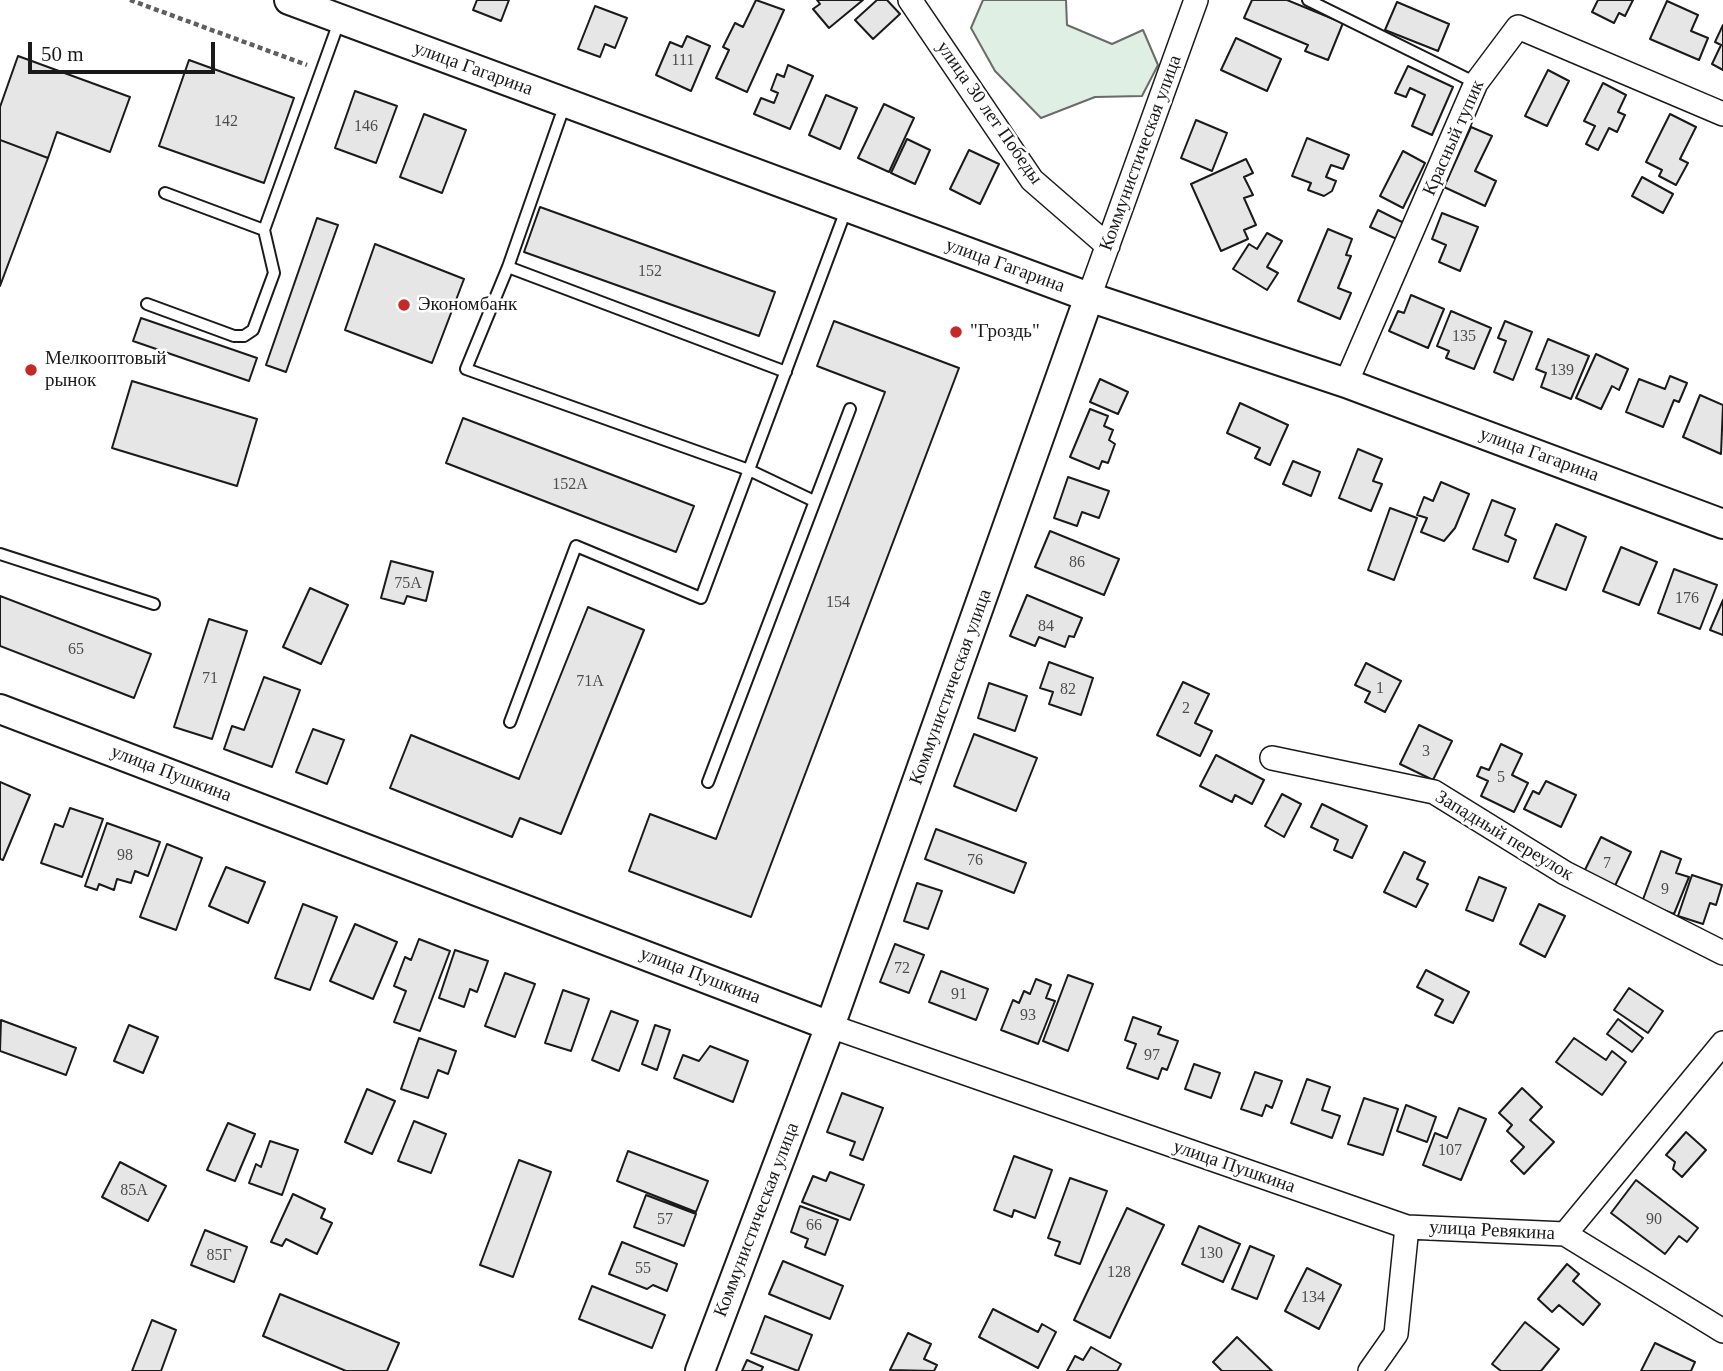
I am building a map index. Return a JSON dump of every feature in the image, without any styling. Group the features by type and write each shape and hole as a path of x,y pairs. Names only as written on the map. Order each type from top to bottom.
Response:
{"street":[{"name":"улица Гагарина","path":"289,0 1089,297 1346,383 1723,524"},
{"name":"улица 30 лет Победы","path":"910,0 1032,180 1108,246"},
{"name":"Коммунистическая улица","path":"700,1371 830,1026 1195,0"},
{"name":"Красный тупик","path":"1346,383 1476,83 1518,27 1723,114"},
{"name":"улица Пушкина","path":"0,709 830,1026 1407,1227"},
{"name":"Западный переулок","path":"1272,758 1434,792 1565,873 1723,954"},
{"name":"улица Ревякина","path":"1370,1371 1396,1334 1407,1227 1565,1234 1723,1042"},
{"path":"1565,1234 1723,1331"}],"lane":[{"path":"1308,0 1476,83"},
{"path":"147,304 234,336 244,336 253,330 274,273 264,230 340,19"},
{"path":"565,103 508,267 466,369 749,470 814,502"},
{"path":"165,193 264,230"},
{"path":"510,722 576,546 701,598 847,207"},
{"path":"508,267 786,372"},
{"path":"708,782 850,409"},
{"path":"0,554 154,604"}],"path":[{"path":"130,0 321,71"}],"green space":[{"path":"983,0 1066,0 1067,25 1112,44 1143,30 1158,65 1142,96 1095,97 1041,118 995,71 971,28"}],"building":[{"path":"477,0 509,0 501,21 473,10"},
{"path":"756,0 784,10 747,92 716,78 729,50 723,47 735,23 743,27"},
{"path":"817,0 863,0 829,28 813,9 820,4"},
{"path":"877,0 887,0 900,14 873,39 855,20"},
{"path":"1252,0 1287,0 1343,23 1328,60 1305,51 1308,45 1244,18"},
{"path":"1598,0 1633,0 1625,16 1619,13 1614,23 1592,12"},
{"path":"1667,1 1698,15 1691,31 1708,38 1699,60 1650,39"},
{"path":"1397,2 1449,24 1438,51 1385,30"},
{"path":"595,6 627,18 615,48 605,44 600,57 578,49"},
{"path":"1723,25 1723,70 1712,64 1721,45 1715,42"},
{"path":"687,36 710,46 691,91 656,75 670,42 682,47"},
{"path":"1236,38 1281,59 1267,91 1221,70"},
{"path":"18,56 130,97 110,152 57,132 48,158 0,140 0,107"},
{"path":"189,60 294,98 264,183 159,146"},
{"path":"788,65 813,76 790,129 754,114 761,98 774,103 778,93 771,90 777,74 784,77"},
{"path":"1408,66 1453,87 1432,135 1412,126 1425,95 1410,88 1406,97 1395,93"},
{"path":"1548,70 1569,81 1547,126 1525,116"},
{"path":"1603,83 1626,95 1618,112 1625,115 1617,132 1609,128 1598,150 1586,144 1595,126 1584,121"},
{"path":"355,91 397,106 376,163 335,148"},
{"path":"826,95 857,108 840,149 809,135"},
{"path":"884,104 914,118 889,172 858,158"},
{"path":"424,114 466,130 442,193 400,177"},
{"path":"1670,114 1696,127 1680,159 1688,163 1676,185 1659,176 1662,170 1646,162"},
{"path":"1196,120 1227,133 1212,171 1181,158"},
{"path":"1471,127 1492,136 1475,171 1496,181 1485,206 1444,187"},
{"path":"1307,138 1349,155 1343,169 1331,165 1326,177 1336,181 1332,191 1324,196 1308,190 1311,183 1292,176"},
{"path":"907,139 930,150 915,184 891,173"},
{"path":"0,140 48,158 0,286"},
{"path":"969,150 999,164 980,204 950,189"},
{"path":"1403,151 1425,163 1403,208 1380,196"},
{"path":"1246,159 1253,173 1244,177 1253,195 1244,198 1256,225 1244,230 1248,239 1221,251 1191,184"},
{"path":"1642,177 1673,194 1663,213 1632,196"},
{"path":"540,207 775,292 759,336 524,252"},
{"path":"1378,210 1406,224 1399,240 1370,227"},
{"path":"1442,213 1478,227 1460,271 1439,262 1446,245 1432,239"},
{"path":"317,218 338,225 286,372 266,365"},
{"path":"1328,229 1352,239 1346,255 1351,256 1338,288 1351,293 1340,319 1298,301"},
{"path":"1267,233 1282,241 1267,267 1278,273 1267,290 1233,269 1249,244 1257,249"},
{"name":"Экономбанк","path":"375,244 464,279 432,363 345,330"},
{"path":"1411,295 1444,309 1428,348 1389,331 1398,311 1404,313"},
{"path":"1451,311 1491,328 1474,369 1446,358 1449,351 1437,346"},
{"path":"141,318 257,358 249,381 133,341"},
{"path":"834,321 959,368 751,917 629,871 650,814 716,839 885,392 817,366"},
{"path":"1505,321 1532,332 1513,380 1494,372 1506,341 1498,338"},
{"path":"1548,339 1589,356 1571,399 1541,387 1546,373 1536,369"},
{"path":"1596,354 1628,369 1619,390 1612,386 1601,409 1576,398"},
{"path":"1670,376 1687,383 1679,402 1674,400 1663,427 1626,412 1639,379 1665,389"},
{"path":"1100,379 1128,392 1118,414 1090,402"},
{"path":"132,381 257,419 237,486 112,448"},
{"path":"1700,395 1723,405 1721,454 1683,437"},
{"path":"1240,403 1288,425 1270,465 1255,458 1260,448 1227,433"},
{"path":"1090,409 1108,416 1104,426 1113,430 1109,440 1115,444 1108,463 1102,461 1099,469 1070,457"},
{"path":"463,418 694,506 676,552 446,463"},
{"path":"1358,449 1382,459 1373,481 1382,484 1371,511 1339,498"},
{"path":"1293,461 1320,472 1311,496 1283,484"},
{"path":"1068,477 1109,491 1099,518 1082,512 1077,526 1054,518"},
{"path":"1441,482 1469,494 1455,528 1444,541 1421,532 1427,518 1417,515 1424,497 1433,501"},
{"path":"1492,500 1515,509 1505,535 1516,540 1508,562 1473,549"},
{"path":"1390,508 1417,518 1394,580 1368,570"},
{"path":"1556,524 1586,537 1566,590 1534,578"},
{"path":"1050,531 1119,559 1104,595 1035,567"},
{"path":"1621,547 1657,562 1639,605 1603,591"},
{"path":"391,561 433,572 426,601 407,596 404,604 381,598"},
{"path":"1674,569 1717,585 1700,629 1658,613"},
{"path":"310,588 348,605 321,664 283,647"},
{"path":"1027,595 1082,618 1074,637 1069,636 1065,647 1039,637 1035,646 1010,636"},
{"path":"0,596 151,654 134,698 0,646"},
{"path":"1723,600 1723,635 1710,630"},
{"path":"588,607 644,630 561,834 520,818 512,837 390,788 411,735 519,779"},
{"path":"209,619 247,631 212,739 174,727"},
{"path":"1049,662 1093,678 1081,715 1049,704 1053,692 1040,688"},
{"path":"1366,663 1401,681 1385,712 1365,702 1370,692 1355,685"},
{"path":"264,677 300,690 272,767 224,749 232,726 244,730"},
{"path":"1183,682 1209,694 1195,723 1212,731 1200,756 1157,735"},
{"path":"989,683 1027,696 1015,731 978,718"},
{"path":"1419,725 1452,741 1433,780 1400,764"},
{"path":"313,729 344,740 327,784 296,772"},
{"path":"974,734 1037,758 1016,811 954,786"},
{"path":"1501,744 1522,754 1512,775 1528,783 1514,812 1481,796 1488,781 1477,776 1481,767 1489,770"},
{"path":"1216,755 1264,780 1252,804 1235,795 1232,802 1200,786"},
{"path":"1546,781 1576,795 1561,827 1524,809 1533,791 1539,794"},
{"path":"0,782 30,795 3,860 0,859"},
{"path":"1282,794 1301,804 1284,837 1265,826"},
{"path":"1322,804 1367,826 1352,858 1334,850 1338,840 1311,827"},
{"path":"70,808 103,819 82,877 41,863 55,824 63,827"},
{"path":"107,823 160,842 148,876 135,871 131,883 117,879 114,890 99,884 97,890 85,886"},
{"path":"936,829 1026,863 1014,893 925,859"},
{"path":"1601,837 1631,852 1613,890 1582,876"},
{"path":"167,844 202,858 176,930 140,917"},
{"path":"1661,851 1681,859 1676,873 1689,877 1674,914 1642,902"},
{"path":"1404,852 1425,862 1417,879 1428,884 1416,907 1384,892"},
{"path":"226,867 265,882 248,923 209,906"},
{"path":"1692,875 1722,885 1716,905 1710,903 1703,924 1678,916"},
{"path":"1479,877 1506,888 1493,921 1466,910"},
{"path":"917,883 942,891 928,929 904,921"},
{"path":"303,904 337,917 310,990 275,978"},
{"path":"1539,904 1565,916 1545,957 1520,944"},
{"path":"355,924 397,942 373,999 330,981"},
{"path":"419,939 450,951 420,1031 394,1022 406,991 394,986 405,957 411,960"},
{"path":"895,944 924,955 909,993 880,982"},
{"path":"455,950 488,961 477,992 470,989 464,1007 439,998"},
{"path":"1426,970 1469,992 1453,1023 1435,1015 1443,1000 1417,987"},
{"path":"941,971 988,989 976,1020 929,1002"},
{"path":"505,973 535,984 515,1037 485,1026"},
{"path":"1068,975 1093,984 1068,1051 1043,1041"},
{"path":"1036,979 1051,985 1046,998 1055,1001 1038,1044 1001,1030 1013,1000 1019,1003 1024,991 1030,994"},
{"path":"1629,988 1663,1011 1648,1033 1614,1010"},
{"path":"563,990 589,999 571,1051 545,1043"},
{"path":"611,1011 638,1021 619,1071 592,1060"},
{"path":"1133,1017 1161,1027 1158,1034 1178,1041 1167,1070 1162,1068 1158,1079 1127,1068 1136,1044 1125,1040"},
{"path":"1618,1019 1643,1038 1632,1052 1607,1034"},
{"path":"1,1020 76,1048 66,1075 0,1051"},
{"path":"129,1025 158,1037 143,1073 114,1061"},
{"path":"655,1025 670,1030 657,1070 642,1064"},
{"path":"419,1038 456,1051 448,1074 438,1070 428,1098 401,1089"},
{"path":"1574,1038 1606,1060 1612,1051 1626,1062 1602,1095 1556,1062"},
{"path":"710,1046 748,1061 733,1102 674,1078 683,1055 699,1061"},
{"path":"1194,1064 1220,1073 1211,1098 1185,1089"},
{"path":"1255,1072 1282,1081 1272,1108 1266,1105 1262,1116 1241,1109"},
{"path":"1307,1079 1330,1087 1322,1110 1340,1116 1332,1138 1291,1123"},
{"path":"1522,1088 1542,1107 1530,1120 1554,1142 1524,1174 1511,1161 1524,1147 1507,1131 1512,1125 1499,1113"},
{"path":"367,1089 395,1101 372,1154 345,1142"},
{"path":"842,1093 883,1108 863,1160 850,1155 855,1142 827,1132"},
{"path":"1364,1098 1398,1109 1383,1155 1348,1144"},
{"path":"1406,1105 1436,1117 1427,1142 1397,1131"},
{"path":"1459,1108 1486,1119 1461,1180 1423,1165 1435,1133 1447,1138"},
{"path":"414,1121 446,1134 431,1173 398,1161"},
{"path":"228,1123 255,1134 235,1181 207,1170"},
{"path":"1686,1132 1706,1150 1682,1177 1673,1169 1675,1162 1666,1155"},
{"path":"270,1141 298,1150 282,1195 249,1183 256,1164 261,1167"},
{"path":"628,1151 708,1181 696,1212 617,1181"},
{"path":"1014,1156 1052,1170 1035,1218 1014,1210 1012,1217 994,1210"},
{"path":"519,1160 551,1172 513,1277 480,1265"},
{"path":"120,1162 166,1186 148,1221 102,1197"},
{"path":"830,1172 864,1185 850,1220 802,1202 813,1176 826,1181"},
{"path":"1070,1178 1107,1191 1080,1264 1055,1255 1060,1242 1048,1238"},
{"path":"1636,1180 1698,1228 1687,1242 1679,1236 1665,1254 1611,1213"},
{"path":"293,1194 325,1209 321,1218 332,1223 317,1254 286,1239 282,1246 271,1242"},
{"path":"646,1195 696,1214 684,1246 634,1227"},
{"path":"800,1206 838,1220 825,1255 805,1247 808,1239 791,1232"},
{"path":"1127,1208 1164,1225 1110,1338 1074,1320"},
{"path":"1199,1226 1240,1244 1223,1282 1182,1264"},
{"path":"205,1230 247,1247 234,1282 191,1265"},
{"path":"622,1242 677,1264 667,1291 653,1285 647,1289 609,1274"},
{"path":"1250,1246 1274,1256 1257,1299 1232,1289"},
{"path":"783,1261 843,1286 830,1319 769,1294"},
{"path":"1567,1264 1579,1274 1573,1281 1600,1304 1583,1325 1559,1305 1552,1312 1538,1299"},
{"path":"1307,1268 1341,1285 1319,1329 1285,1311"},
{"path":"592,1286 665,1315 652,1348 579,1319"},
{"path":"280,1294 399,1343 387,1371 346,1371 263,1336"},
{"path":"993,1309 1038,1332 1042,1324 1056,1332 1038,1368 979,1337"},
{"path":"765,1316 812,1335 798,1371 751,1353"},
{"path":"152,1320 176,1330 161,1371 132,1371"},
{"path":"1525,1322 1559,1349 1541,1371 1501,1371 1492,1364"},
{"path":"908,1333 931,1344 924,1359 937,1365 934,1371 890,1370"},
{"path":"1237,1337 1272,1371 1222,1371 1213,1362"},
{"path":"1655,1343 1695,1362 1691,1371 1641,1371"},
{"path":"1091,1347 1121,1364 1117,1371 1067,1371 1075,1356 1083,1360"},
{"path":"747,1360 763,1367 761,1371 742,1371"}],"place":[{"name":"Экономбанк","path":"404,305"},
{"name":"\"Гроздь\"","path":"956,332"},
{"name":"Мелкооптовый рынок","path":"31,370"}]}
